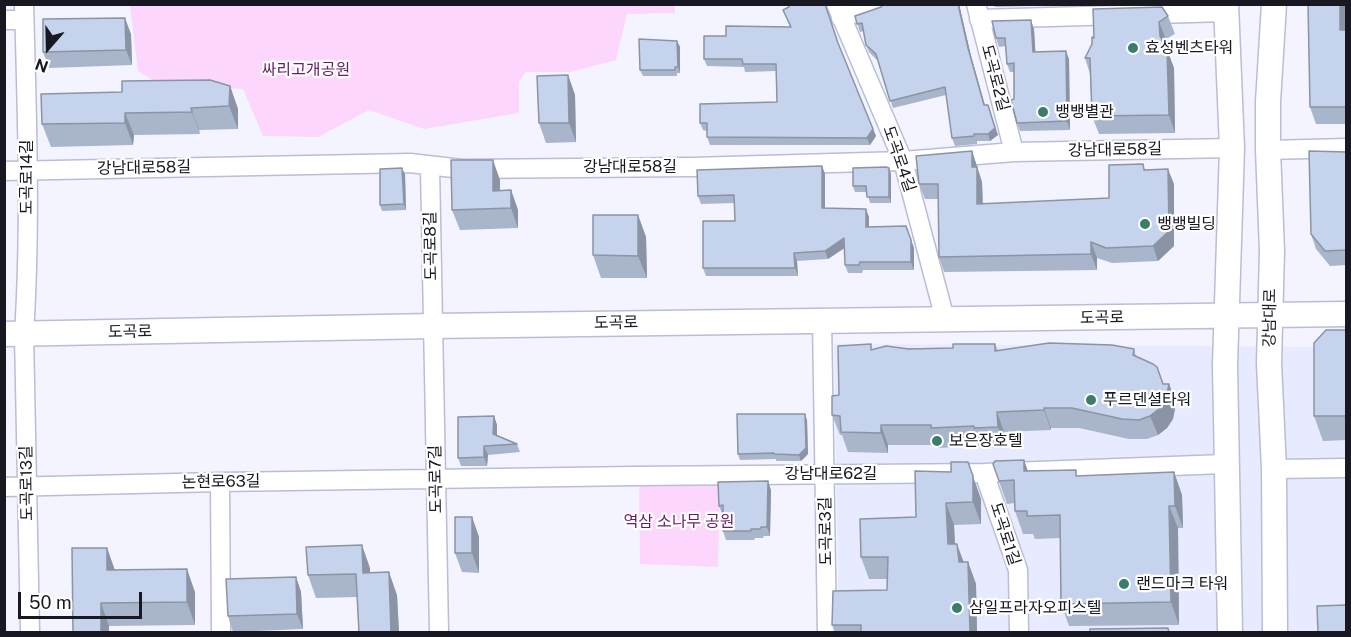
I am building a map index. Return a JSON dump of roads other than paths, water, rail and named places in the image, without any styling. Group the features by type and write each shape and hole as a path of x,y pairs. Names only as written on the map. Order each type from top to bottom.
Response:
{"main road":[{"name":"강남대로","path":"1274,4 1268,102 1268,150 1272,251 1269,363 1274,469 1275,633"},
{"path":"1226,8 1232,148 1227,316 1226,464 1230,633"},
{"name":"도곡로","path":"14,334 1347,314"}],"street":[{"path":"839,11 880,5"},
{"path":"977,12 1226,8"},
{"name":"도곡로4길","path":"839,11 903,161 945,319"},
{"name":"도곡로14길","path":"4,20 24,12 28,171 26,296 14,334"},
{"name":"도곡로2길","path":"977,12 1014,152"},
{"name":"강남대로58길","path":"4,171 410,163 462,169 692,167 903,161 1014,152 1232,148"},
{"path":"1268,150 1347,148"},
{"name":"도곡로8길","path":"430,167 433,326"},
{"name":"도곡로3길","path":"822,321 827,633"},
{"name":"도곡로7길","path":"433,326 439,633"},
{"name":"도곡로13길","path":"14,334 27,487 30,633"},
{"name":"강남대로62길","path":"437,479 984,473 1226,464"},
{"path":"1274,469 1347,468"},
{"name":"도곡로1길","path":"984,473 1018,570 1018,633"},
{"name":"논현로63길","path":"4,487 437,479"},
{"path":"220,482 221,633"}],"place":[{"name":"효성벤츠타워","path":"1133,48"},
{"name":"뱅뱅별관","path":"1043,112"},
{"name":"뱅뱅빌딩","path":"1145,224"},
{"name":"푸르덴셜타워","path":"1091,400"},
{"name":"보은장호텔","path":"937,441"},
{"name":"랜드마크 타워","path":"1124,584"},
{"name":"삼일프라자오피스텔","path":"957,608"}],"park label":[{"name":"싸리고개공원","path":"306,70"},
{"name":"역삼 소나무 공원","path":"679,522"}]}
